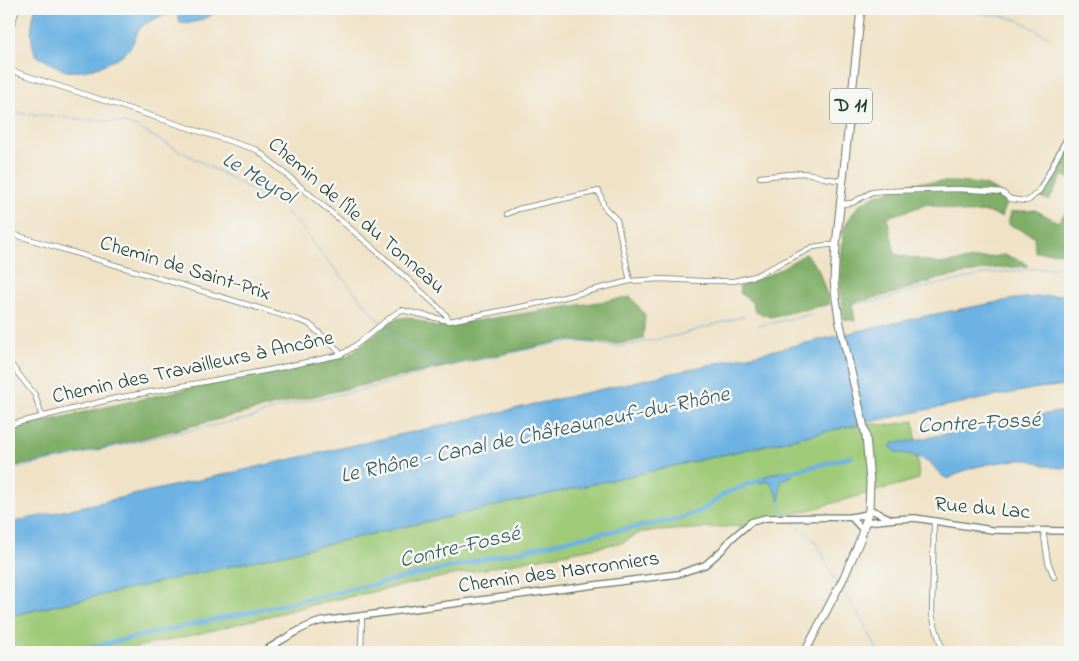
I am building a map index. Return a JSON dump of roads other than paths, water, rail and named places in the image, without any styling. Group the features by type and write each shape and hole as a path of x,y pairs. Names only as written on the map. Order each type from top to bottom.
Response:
{"main road":[{"name":"D 11","path":"805,652 844,577 869,512 870,482 866,436 840,324 834,281 836,245 861,9"}],"street":[{"path":"9,34 17,9"},
{"name":"Chemin de l'Île du Tonneau","path":"9,70 258,150 435,304 446,315 448,321"},
{"path":"841,204 852,203 872,192 958,189 1002,192 1010,199 1030,200 1040,190 1070,132"},
{"path":"760,178 811,174 844,182"},
{"path":"507,214 518,209 600,191 604,207 617,220 630,281"},
{"name":"Chemin de Saint-Prix","path":"9,233 309,324 338,350 340,355"},
{"name":"Chemin des Travailleurs à Ancône","path":"9,425 112,399 340,355 350,350 400,310 448,321 540,303 630,281 661,279 734,281 755,276 813,247 836,245"},
{"path":"9,362 35,395 42,417"},
{"path":"869,512 891,519"},
{"name":"Chemin des Marronniers","path":"262,652 293,633 313,623 322,621 678,574 705,566 731,539 751,522 775,517 851,518 869,512"},
{"path":"851,518 865,526"},
{"name":"Rue du Lac","path":"865,526 891,519 914,518 992,530 1070,531"},
{"path":"934,522 932,615 943,652"},
{"path":"1043,530 1048,562 1054,577"},
{"path":"361,652 362,615"}],"water":[{"path":"35,9 215,9 214,13 207,17 189,23 180,23 175,13 156,18 140,28 132,45 121,56 106,64 87,70 70,71 63,70 36,55 31,32"},
{"name":"Le Rhône - Canal de Châteauneuf-du-Rhône","path":"1070,294 1070,385 1038,388 846,427 9,616 9,523 925,316 1014,299"},
{"path":"1070,410 1070,468 1050,467 1028,460 1015,460 972,468 948,479 926,461 895,452 890,446 894,443 957,433 992,423"},
{"path":"790,470 792,476 781,480 780,501 770,481 759,483 758,479 773,473"}],"waterway":[{"path":"964,9 1015,19 1050,37"},
{"name":"Le Meyrol","path":"9,112 125,123 138,128 249,188 280,206 298,223 380,322"},
{"path":"856,304 886,299 914,290 985,274 1070,267"},
{"path":"758,326 812,314"},
{"path":"9,470 251,418 306,401 362,390 417,375 429,371 440,363 463,363 563,342 583,342 619,347 679,335 744,316"},
{"name":"Le Meyrol","path":"383,325 396,339 418,353 439,362"},
{"name":"Contre-Fossé","path":"787,473 851,457"},
{"name":"Contre-Fossé","path":"68,652 586,536 676,520 703,510 724,494 762,479"},
{"path":"780,501 782,511 785,514"},
{"path":"790,520 814,540 837,583"},
{"path":"842,590 859,615 879,652"}]}
